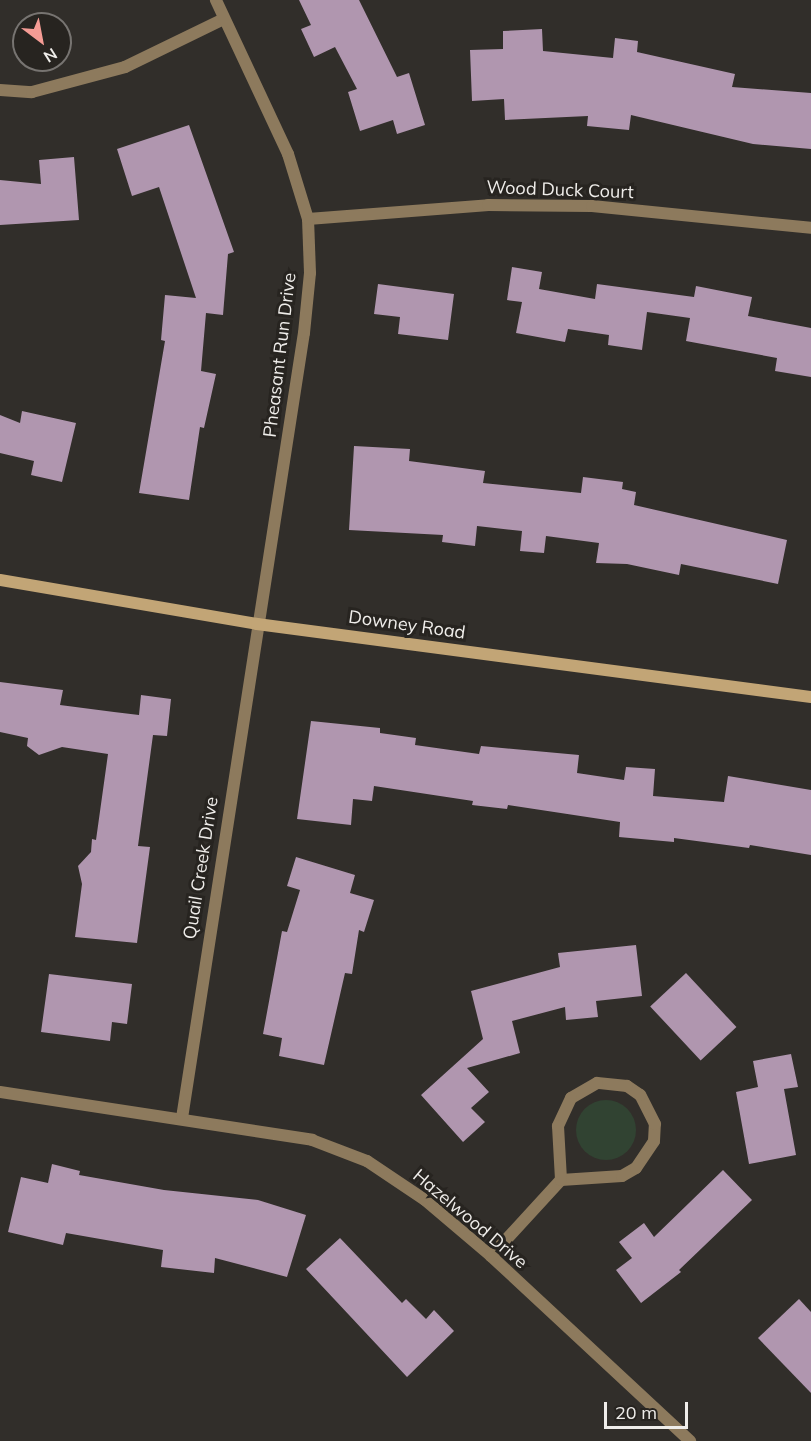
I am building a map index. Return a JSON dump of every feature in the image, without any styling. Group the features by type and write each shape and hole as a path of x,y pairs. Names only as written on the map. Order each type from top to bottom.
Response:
{"main road":[{"name":"Downey Road","path":"0,580 257,624 811,697"}],"street":[{"name":"Pheasant Run Drive","path":"216,0 288,154 308,219 310,273 304,333 257,624"},
{"path":"0,90 32,92 126,67 224,19"},
{"name":"Wood Duck Court","path":"308,219 488,205 592,206 811,228"},
{"name":"Quail Creek Drive","path":"182,1118 257,624"},
{"path":"491,1257 561,1180 622,1176 636,1168 654,1141 655,1124 640,1095 627,1086 597,1083 571,1098 558,1126 561,1180"},
{"name":"Hazelwood Drive","path":"0,1092 182,1118 312,1140 367,1161 425,1200 491,1257 690,1441"}],"green space":[{"path":"600,1100 612,1100 628,1108 634,1118 636,1130 634,1142 628,1152 612,1160 600,1160 584,1152 576,1136 576,1124 584,1108"}],"building":[{"path":"299,0 359,0 397,77 409,73 425,125 397,134 393,120 360,131 348,92 357,89 335,47 314,57 301,29 311,25"},
{"path":"542,29 543,51 613,58 615,38 638,41 637,52 735,74 732,87 811,93 811,149 753,144 631,115 629,130 587,126 588,116 505,120 504,99 472,101 470,50 503,49 503,31"},
{"path":"189,125 234,252 228,254 223,315 206,313 201,371 216,374 204,428 200,427 189,500 139,493 165,341 161,340 165,295 196,298 159,187 132,196 117,149"},
{"path":"74,157 79,220 0,225 0,180 41,184 39,160"},
{"path":"512,267 542,272 539,289 595,299 597,284 694,297 696,286 752,297 748,316 811,328 811,377 775,371 777,358 686,341 690,318 647,312 642,350 608,345 609,335 568,329 565,342 516,333 522,302 507,300"},
{"path":"378,284 454,294 448,340 398,334 400,317 374,314"},
{"path":"22,411 76,423 62,482 31,475 34,461 0,453 0,415 20,423"},
{"path":"354,446 410,449 409,461 485,471 483,483 581,493 583,477 623,482 622,489 636,492 634,505 787,540 778,584 681,564 679,575 627,564 596,563 599,543 546,536 544,553 520,551 522,531 477,526 475,546 442,542 443,535 349,530"},
{"path":"0,682 63,690 60,705 139,715 141,695 171,699 167,736 153,735 138,846 150,847 137,943 75,937 82,884 78,866 91,852 92,839 96,840 108,754 62,747 39,755 27,746 28,738 0,732"},
{"path":"311,721 380,728 380,733 416,738 415,745 479,754 481,746 579,755 577,773 624,780 626,767 655,769 653,796 724,802 728,776 811,790 811,855 750,845 749,848 674,838 674,842 619,837 620,822 508,805 507,809 472,805 473,801 374,786 372,801 353,799 351,825 297,819"},
{"path":"296,857 355,875 350,893 374,900 364,932 359,930 352,974 345,973 324,1065 279,1056 282,1038 263,1034 282,931 287,932 300,890 287,886"},
{"path":"636,945 642,996 596,1001 598,1017 566,1020 565,1007 512,1021 520,1053 467,1068 489,1092 471,1108 485,1122 463,1142 421,1095 483,1039 471,991 560,967 558,953"},
{"path":"686,973 736,1027 701,1061 650,1006"},
{"path":"49,974 132,984 127,1024 112,1022 110,1041 41,1032"},
{"path":"791,1054 798,1087 784,1089 796,1155 749,1164 736,1092 758,1087 753,1061"},
{"path":"52,1164 80,1171 79,1175 164,1190 258,1200 306,1215 287,1277 215,1258 214,1273 161,1267 163,1250 66,1233 63,1245 8,1232 21,1177 48,1183"},
{"path":"723,1170 752,1200 679,1270 681,1272 641,1303 616,1270 632,1258 619,1242 644,1223 654,1237"},
{"path":"340,1238 402,1303 406,1299 426,1319 434,1310 454,1331 407,1377 306,1269"},
{"path":"799,1299 811,1312 811,1393 758,1338"}]}
